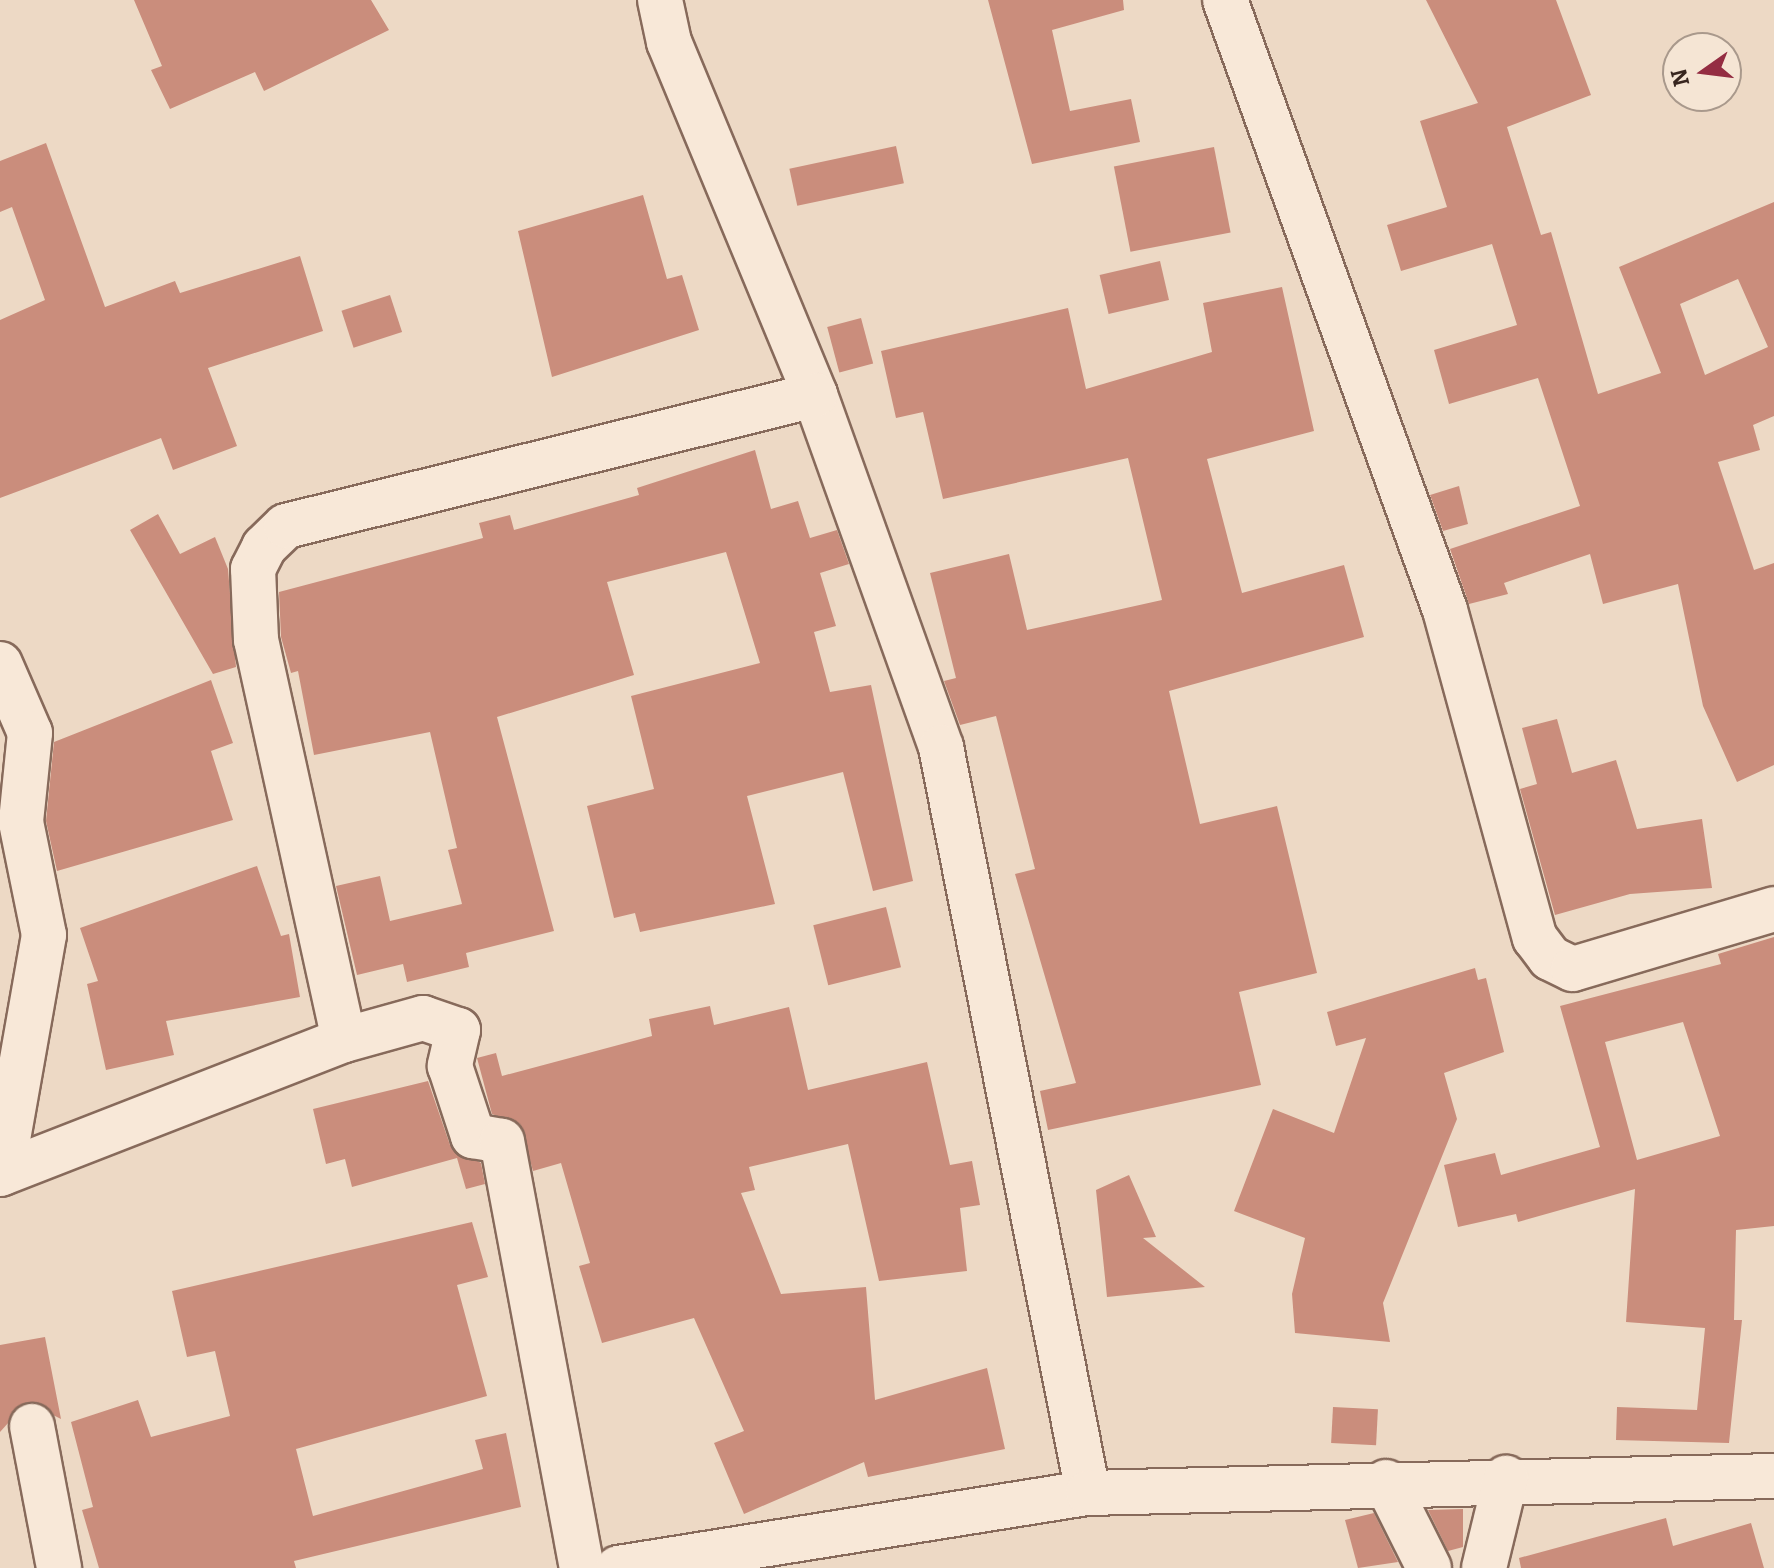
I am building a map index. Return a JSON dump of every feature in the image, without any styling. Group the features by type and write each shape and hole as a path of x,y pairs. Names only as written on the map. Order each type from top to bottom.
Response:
{"street":[{"path":"660,0 669,42 815,395 941,747 1088,1493"},
{"path":"1225,0 1445,610 1535,938 1550,958 1573,969 1774,909"},
{"path":"344,1040 256,640 253,569 264,547 286,526 815,395"},
{"path":"0,664 30,733 21,822 44,935 1,1173"},
{"path":"1,1173 344,1040 423,1018 458,1030 450,1066 473,1136 502,1141 582,1568"},
{"path":"32,1426 59,1568"},
{"path":"618,1568 1088,1493 1506,1478 1774,1476"},
{"path":"1484,1568 1506,1478"},
{"path":"1386,1482 1429,1568"}],"building":[{"path":"134,0 371,0 389,30 264,91 255,72 170,109 151,70 162,66"},
{"path":"988,0 1123,0 1124,10 1052,30 1070,111 1131,99 1140,142 1032,164"},
{"path":"1426,0 1556,0 1591,95 1507,127 1541,235 1551,232 1598,394 1661,373 1619,267 1774,202 1774,416 1753,425 1760,450 1718,462 1754,570 1774,563 1774,765 1737,782 1703,706 1678,584 1603,604 1590,554 1504,583 1508,594 1469,604 1450,549 1580,506 1538,378 1449,404 1434,350 1517,325 1492,244 1401,271 1387,225 1447,207 1420,121 1478,103","holes":["1738,279 1768,347 1705,375 1680,304"]},
{"path":"46,143 105,307 175,281 180,293 300,256 323,331 208,368 237,446 173,470 161,438 0,498 0,320 45,300 12,207 0,212 0,161"},
{"path":"896,146 904,183 797,206 789,169"},
{"path":"1214,147 1231,232 1130,252 1114,166"},
{"path":"643,195 667,279 682,275 699,330 552,377 518,231"},
{"path":"1160,261 1169,300 1109,314 1100,275"},
{"path":"1282,287 1314,431 1207,459 1242,593 1344,565 1364,637 1169,691 1200,824 1277,806 1317,973 1239,992 1261,1085 1048,1130 1040,1091 1076,1083 1015,874 1035,869 996,716 960,725 944,681 956,678 930,573 1009,554 1027,630 1162,600 1128,458 943,499 923,412 896,418 881,351 1068,308 1086,389 1212,352 1203,303"},
{"path":"390,295 402,332 354,348 341,311"},
{"path":"861,318 873,363 839,372 827,327"},
{"path":"755,450 771,509 798,501 810,538 837,530 849,564 820,573 836,626 814,632 830,692 871,685 913,881 873,891 843,772 747,796 775,904 640,932 635,913 614,918 587,806 654,789 631,696 760,663 726,552 607,582 634,675 497,717 554,931 466,953 469,967 407,982 403,964 357,975 336,886 380,876 390,921 462,904 448,850 457,848 430,732 314,755 298,671 291,673 281,637 279,592 483,538 479,523 510,515 514,530 639,495 637,488"},
{"path":"1459,486 1468,524 1443,531 1430,495"},
{"path":"158,514 180,554 215,537 228,569 236,667 213,674 130,530"},
{"path":"211,680 233,743 211,751 233,820 57,871 46,821 54,742"},
{"path":"1557,719 1572,773 1616,760 1637,829 1702,819 1712,888 1630,894 1555,915 1520,789 1537,784 1522,728"},
{"path":"257,866 281,936 289,934 300,997 166,1021 174,1055 106,1070 87,984 98,981 80,928"},
{"path":"886,907 901,967 828,985 813,925"},
{"path":"1774,937 1774,1226 1736,1230 1734,1320 1742,1320 1729,1443 1616,1440 1617,1407 1697,1410 1705,1328 1626,1322 1635,1189 1518,1222 1516,1214 1458,1227 1444,1165 1495,1153 1501,1175 1600,1147 1560,1006 1721,964 1718,954","holes":["1683,1022 1720,1136 1637,1160 1605,1042"]},
{"path":"1475,968 1478,980 1486,978 1504,1052 1444,1073 1457,1119 1383,1303 1390,1342 1295,1333 1292,1294 1305,1238 1234,1211 1273,1109 1334,1133 1366,1038 1336,1046 1327,1012"},
{"path":"710,1006 714,1025 789,1007 808,1090 927,1062 950,1165 972,1161 980,1205 960,1208 967,1271 879,1281 848,1144 749,1167 755,1190 741,1193 781,1294 866,1287 875,1400 987,1368 1005,1449 868,1477 864,1462 744,1514 714,1443 744,1431 694,1318 602,1343 579,1266 590,1263 561,1163 533,1171 520,1124 492,1114 477,1058 496,1053 502,1076 652,1036 649,1019"},
{"path":"428,1081 450,1145 481,1163 485,1184 466,1189 457,1158 352,1187 345,1159 326,1164 313,1109"},
{"path":"1129,1175 1156,1237 1143,1238 1205,1287 1107,1297 1096,1190"},
{"path":"472,1222 488,1277 457,1285 487,1396 296,1449 313,1516 483,1469 475,1440 506,1433 521,1507 294,1561 296,1568 99,1568 82,1510 93,1507 71,1422 138,1400 151,1437 230,1416 215,1351 187,1357 172,1291"},
{"path":"45,1337 61,1419 27,1402 0,1432 0,1345"},
{"path":"1333,1407 1378,1409 1376,1445 1331,1443"},
{"path":"1463,1509 1463,1547 1448,1551 1428,1510"},
{"path":"1374,1513 1398,1562 1358,1568 1345,1520"},
{"path":"1666,1518 1673,1546 1751,1523 1764,1568 1521,1568 1519,1558"}]}
